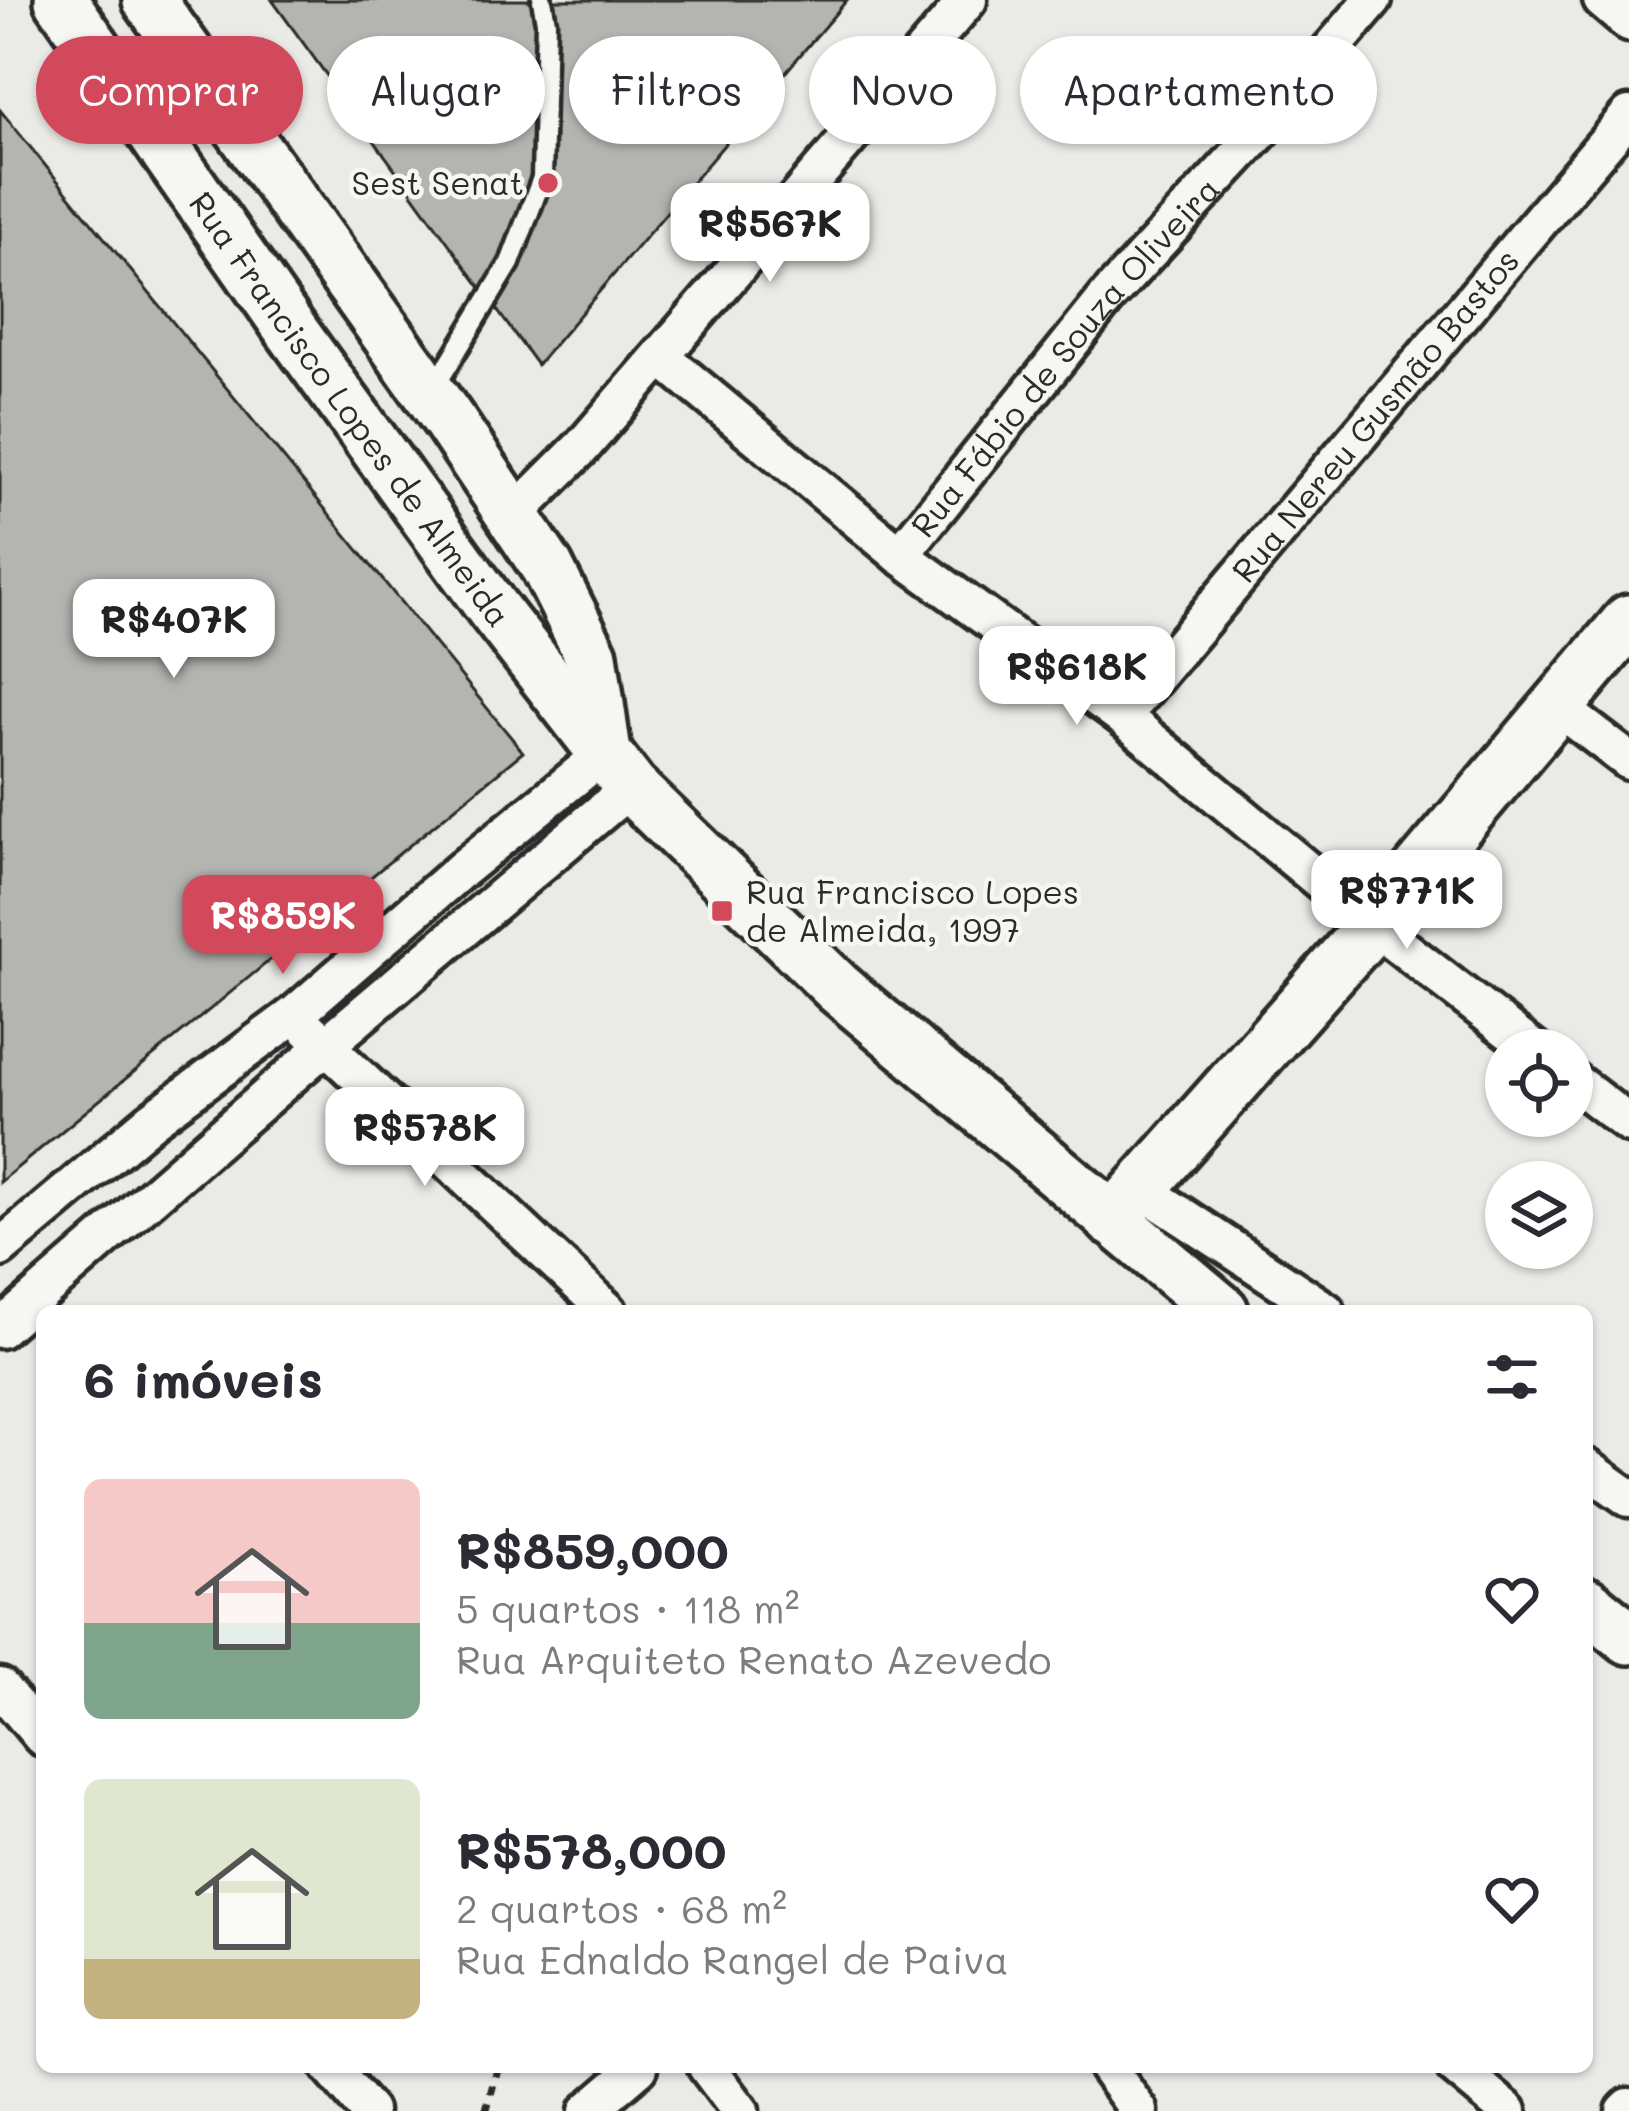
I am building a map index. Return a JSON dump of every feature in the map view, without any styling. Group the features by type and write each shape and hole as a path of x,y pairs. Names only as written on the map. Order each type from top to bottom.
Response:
{"main road":[{"name":"Rua Francisco Lopes de Almeida","path":"61,0 313,362 492,608 618,770 838,988 1126,1204 1217,1305"},
{"name":"Rua Francisco Lopes de Almeida","path":"149,0 430,394 547,567 590,655 618,770"},
{"path":"1126,1204 1373,925 1629,621"},
{"path":"1593,1609 1629,1638"}],"street":[{"path":"513,516 582,447 968,0"},
{"name":"Rua Fábio de Souza Oliveira","path":"900,555 1109,295 1270,122 1373,0"},
{"path":"1602,0 1629,22"},
{"name":"Rua Nereu Gusmão Bastos","path":"1121,716 1629,115"},
{"path":"661,357 900,555 1121,716 1507,1029"},
{"path":"1557,706 1629,760"},
{"path":"0,1248 152,1120 294,1015 460,870 618,770"},
{"path":"0,1329 325,1046 618,770"},
{"path":"294,1015 602,1305"},
{"path":"1593,1096 1629,1124"},
{"path":"1126,1204 1315,1305"},
{"path":"1593,1472 1629,1498"},
{"path":"0,1688 36,1730"},
{"path":"335,2073 368,2111"},
{"path":"588,2111 632,2073"},
{"path":"712,2073 740,2111"},
{"path":"1112,2073 1139,2111"},
{"path":"1462,2073 1508,2111"}],"lane":[{"path":"430,394 510,262 542,178 546,22 542,0"}],"path":[{"path":"486,2111 496,2073"}],"building":[{"path":"272,0 847,0 816,36 809,36 809,45 785,73 785,36 569,36 569,144 725,144 537,365 377,144 545,144 545,36 327,36 327,76 303,36 298,36"},
{"path":"0,110 523,752 0,1182"}],"place":[{"name":"Sest Senat","path":"548,183"},
{"name":"Rua Francisco Lopes de Almeida, 1997","path":"722,911"}]}
